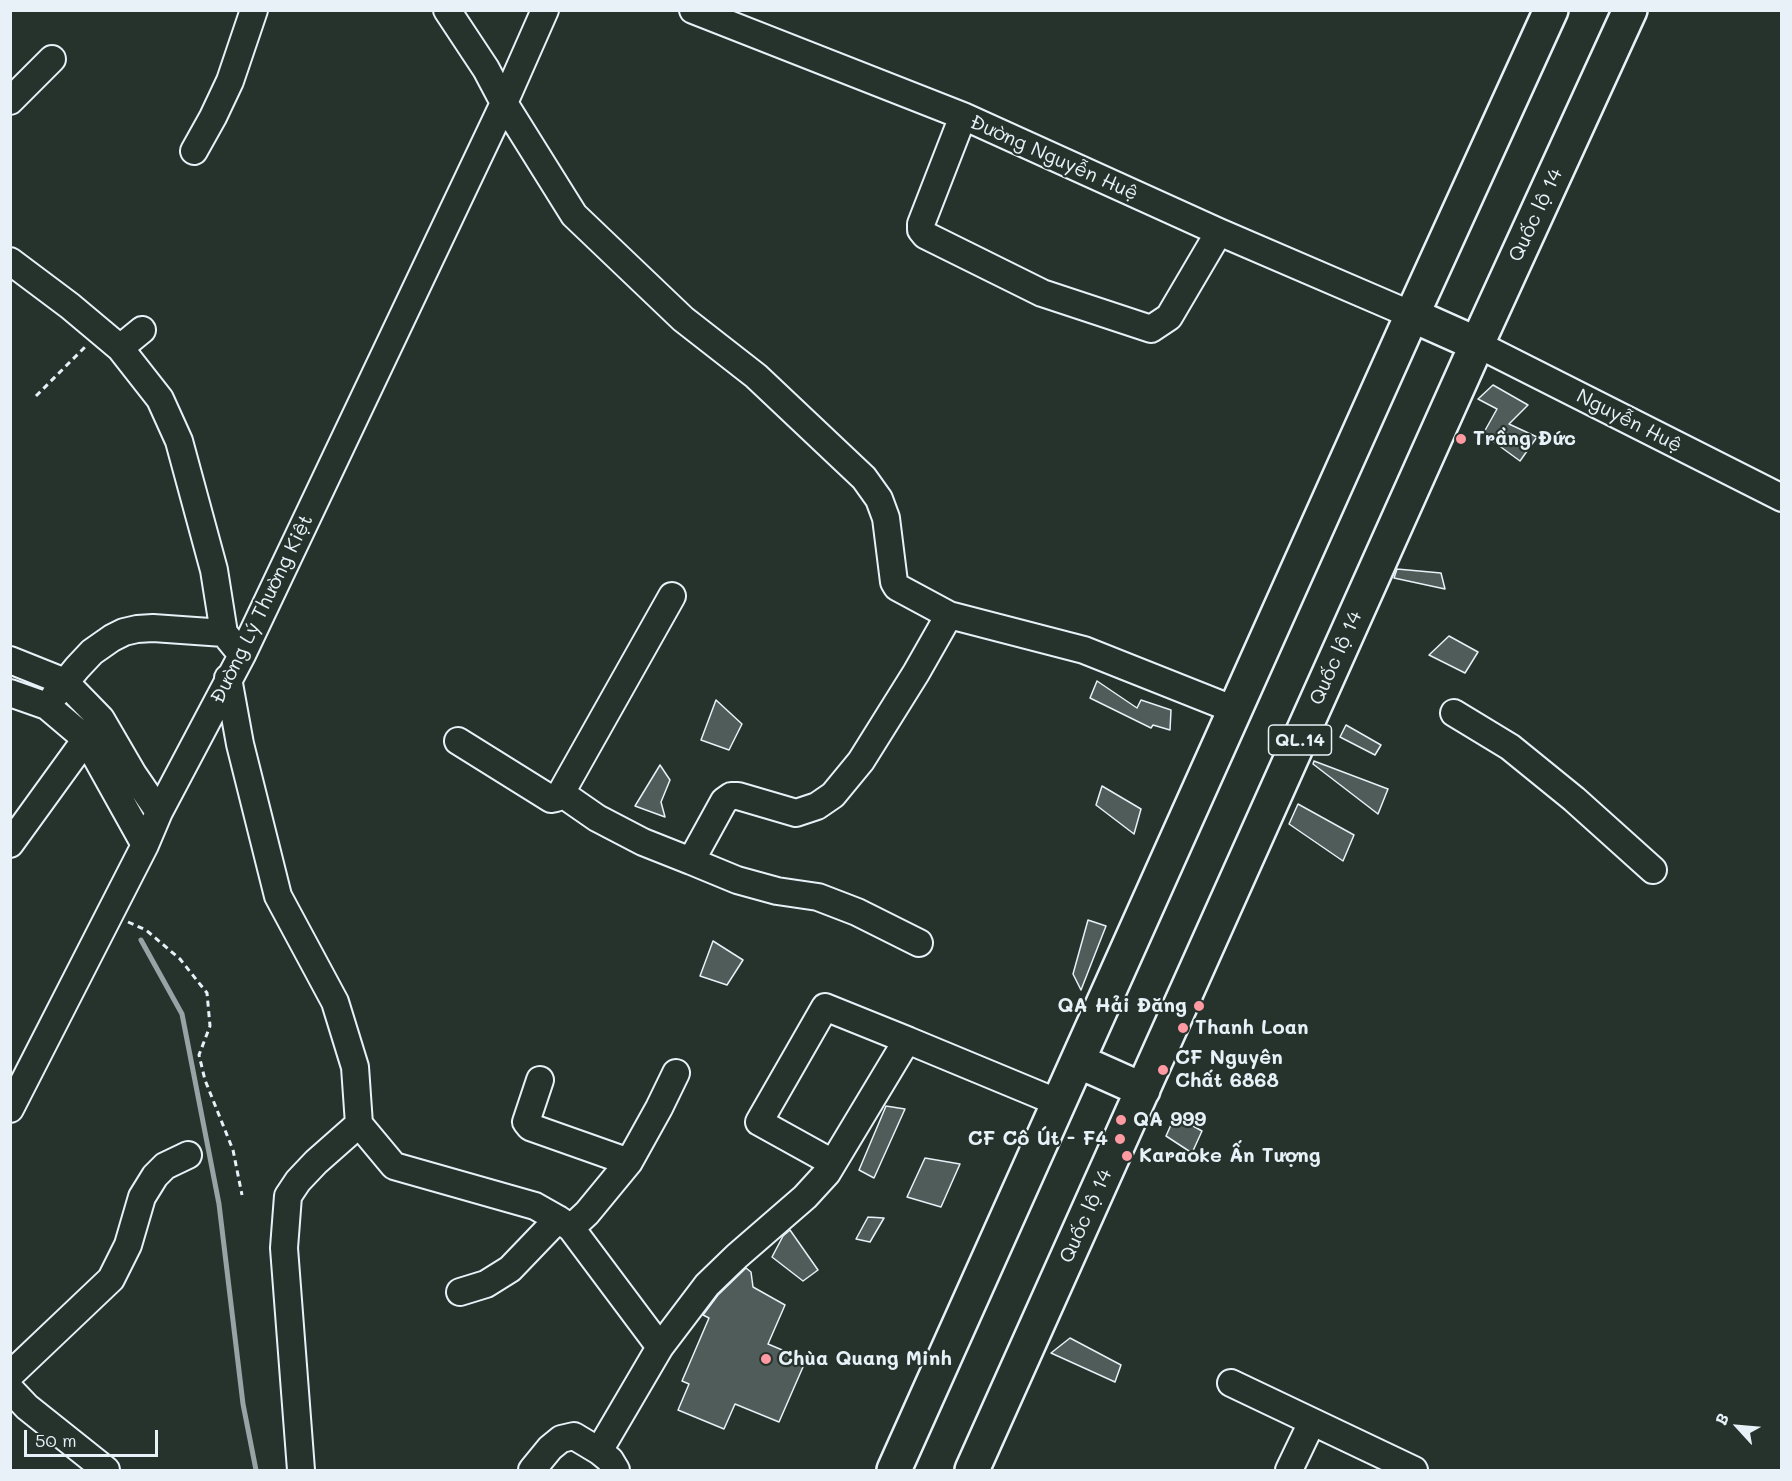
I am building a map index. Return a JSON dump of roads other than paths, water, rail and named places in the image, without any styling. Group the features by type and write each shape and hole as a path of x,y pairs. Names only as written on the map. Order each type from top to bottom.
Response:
{"highway":[{"path":"894,1470 1551,10"},
{"name":"Quốc lộ 14","path":"972,1470 1629,10"},
{"path":"1412,315 1477,344"},
{"path":"1078,1061 1143,1090"}],"street":[{"path":"194,151 230,81 254,10"},
{"path":"447,10 486,69 504,103 574,214 683,319 756,376 864,478 879,499 886,518 894,582 897,587 949,615 1084,650 1235,710"},
{"name":"Đường Lý Thường Kiệt","path":"10,1109 111,913 159,812 242,655 504,103 545,10"},
{"name":"Đường Nguyễn Huệ","path":"693,10 963,116 1219,232 1412,315"},
{"path":"10,100 52,59"},
{"path":"963,116 921,224 921,230 925,235 1042,293 1151,329 1169,317 1219,232"},
{"path":"10,261 120,348 160,399 179,441 214,570 224,633 242,655"},
{"path":"120,348 142,330"},
{"name":"Nguyễn Huệ","path":"1477,344 1782,498"},
{"path":"458,741 550,799 556,798 672,596"},
{"path":"690,861 724,801 731,796 796,813 817,807 833,795 867,751 949,615"},
{"path":"47,706 92,652 124,632 137,628 153,628 224,633"},
{"path":"10,660 65,682 101,719 133,774 159,812"},
{"path":"228,678 240,744 278,897 335,1002 355,1067 359,1124 394,1166 535,1206 565,1224 654,1357"},
{"path":"10,693 47,706 86,739 145,845"},
{"path":"1454,713 1510,747 1574,799 1653,870"},
{"path":"10,844 86,739"},
{"path":"561,792 597,818 642,842 736,880 777,891 818,897 857,912 919,943"},
{"path":"833,1163 759,1122 825,1007 1059,1103"},
{"path":"599,1450 654,1357 707,1286 737,1256 806,1197 833,1163 907,1040"},
{"path":"460,1293 486,1284 510,1269 565,1224 587,1213 629,1162 676,1073"},
{"path":"540,1080 526,1122 530,1127 629,1162"},
{"path":"301,1470 284,1248 288,1196 297,1180 359,1124"},
{"path":"10,1375 111,1280 120,1263 142,1197 150,1183 165,1166 188,1155"},
{"path":"1231,1383 1414,1470"},
{"path":"10,1389 27,1407 106,1470"},
{"path":"1289,1470 1312,1422"},
{"path":"532,1470 550,1448 561,1439 574,1436 599,1450 616,1470"}],"waterway":[{"path":"141,940 182,1014 219,1204 243,1404 256,1470"}],"place":[{"name":"Trầng Đức","path":"1461,439"},
{"name":"QA Hải Đăng","path":"1199,1006"},
{"name":"Thanh Loan","path":"1183,1028"},
{"name":"CF Nguyên Chất 6868","path":"1163,1070"},
{"name":"QA 999","path":"1121,1120"},
{"name":"CF Cô Út - F4","path":"1120,1139"},
{"name":"Karaoke Ấn Tượng","path":"1127,1156"},
{"name":"Chùa Quang Minh","path":"766,1359"}]}
